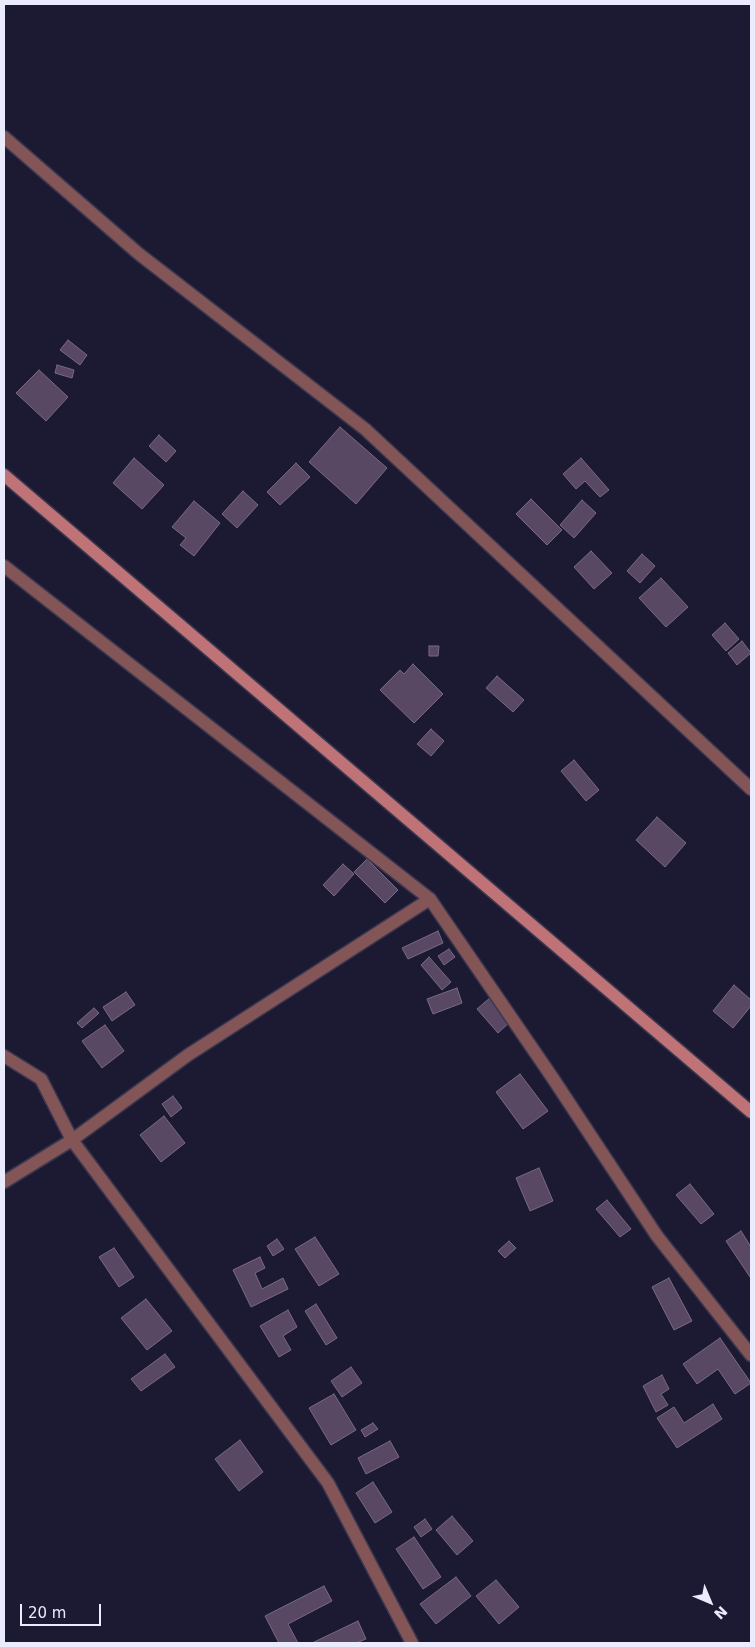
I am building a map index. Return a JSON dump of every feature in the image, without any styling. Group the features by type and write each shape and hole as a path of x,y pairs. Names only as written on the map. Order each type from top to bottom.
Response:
{"main road":[{"path":"4,476 751,1112"}],"street":[{"path":"4,137 138,254 365,429 751,789"},
{"path":"4,566 430,899 552,1077 657,1236 751,1355"},
{"path":"4,1182 72,1140 188,1054 430,899"},
{"path":"4,1056 41,1079 72,1140 328,1484 412,1643"}],"building":[{"path":"68,340 87,355 80,365 60,350"},
{"path":"57,365 74,370 72,378 55,373"},
{"path":"39,370 68,397 46,421 16,393"},
{"path":"340,427 387,468 356,504 309,462"},
{"path":"159,435 176,451 166,462 149,446"},
{"path":"134,458 164,485 142,509 113,483"},
{"path":"581,458 609,490 600,497 585,481 576,489 563,474"},
{"path":"296,463 310,477 280,505 267,492"},
{"path":"243,491 258,505 237,528 222,514"},
{"path":"531,499 562,530 547,545 516,514"},
{"path":"582,500 596,513 574,538 560,525"},
{"path":"194,501 220,523 194,556 180,545 186,538 172,527"},
{"path":"591,551 612,573 594,589 574,567"},
{"path":"642,554 655,566 640,583 627,571"},
{"path":"661,578 688,607 666,627 639,598"},
{"path":"725,623 739,639 726,651 712,635"},
{"path":"742,641 751,653 737,665 728,653"},
{"path":"429,646 439,646 438,656 429,656"},
{"path":"413,664 443,694 414,723 380,690 400,670 404,674"},
{"path":"497,676 524,700 513,712 486,688"},
{"path":"431,729 444,741 431,756 417,744"},
{"path":"574,760 599,790 586,801 561,771"},
{"path":"657,817 686,843 665,867 636,840"},
{"path":"367,859 398,890 385,903 354,872"},
{"path":"343,864 354,874 334,896 323,885"},
{"path":"438,931 443,943 408,959 402,948"},
{"path":"449,949 455,957 444,965 438,956"},
{"path":"429,957 451,982 442,990 421,965"},
{"path":"734,985 751,1000 751,1006 733,1028 713,1011"},
{"path":"457,988 462,1003 433,1014 427,999"},
{"path":"126,992 135,1005 112,1021 103,1007"},
{"path":"491,997 511,1021 498,1033 477,1009"},
{"path":"94,1008 99,1013 82,1028 77,1023"},
{"path":"105,1025 124,1051 102,1068 82,1041"},
{"path":"520,1074 548,1111 523,1129 496,1092"},
{"path":"173,1096 182,1108 171,1117 162,1104"},
{"path":"164,1116 185,1143 161,1162 140,1135"},
{"path":"539,1168 553,1201 530,1211 516,1178"},
{"path":"690,1184 714,1214 701,1224 676,1195"},
{"path":"607,1200 631,1229 620,1237 596,1209"},
{"path":"741,1231 751,1247 750,1277 726,1241"},
{"path":"315,1237 339,1274 319,1286 295,1249"},
{"path":"277,1239 284,1249 273,1256 267,1246"},
{"path":"509,1241 516,1248 505,1258 498,1251"},
{"path":"114,1248 134,1277 119,1287 99,1257"},
{"path":"260,1257 265,1268 255,1273 262,1289 283,1278 288,1289 251,1307 233,1270"},
{"path":"669,1278 692,1321 674,1330 652,1287"},
{"path":"146,1299 172,1331 147,1350 121,1318"},
{"path":"316,1304 337,1338 326,1345 305,1311"},
{"path":"288,1310 297,1327 283,1336 291,1350 279,1357 260,1326"},
{"path":"720,1338 751,1383 735,1394 718,1369 697,1384 683,1364"},
{"path":"165,1354 175,1367 141,1391 131,1379"},
{"path":"351,1367 362,1383 342,1397 331,1381"},
{"path":"662,1375 669,1389 661,1394 668,1405 656,1412 643,1386"},
{"path":"334,1394 356,1430 331,1445 309,1408"},
{"path":"713,1404 722,1419 677,1448 657,1418 674,1407 684,1423"},
{"path":"373,1423 378,1429 365,1437 361,1430"},
{"path":"240,1440 263,1472 239,1491 215,1459"},
{"path":"390,1441 399,1457 366,1474 358,1458"},
{"path":"373,1482 392,1512 375,1523 356,1493"},
{"path":"452,1516 473,1541 457,1555 436,1530"},
{"path":"425,1519 432,1529 421,1537 414,1527"},
{"path":"414,1537 441,1577 423,1589 396,1549"},
{"path":"456,1577 471,1596 436,1624 420,1604"},
{"path":"496,1580 519,1607 499,1624 476,1596"},
{"path":"324,1586 332,1601 288,1624 298,1643 279,1643 265,1616"},
{"path":"358,1621 366,1639 356,1643 312,1643"}]}
